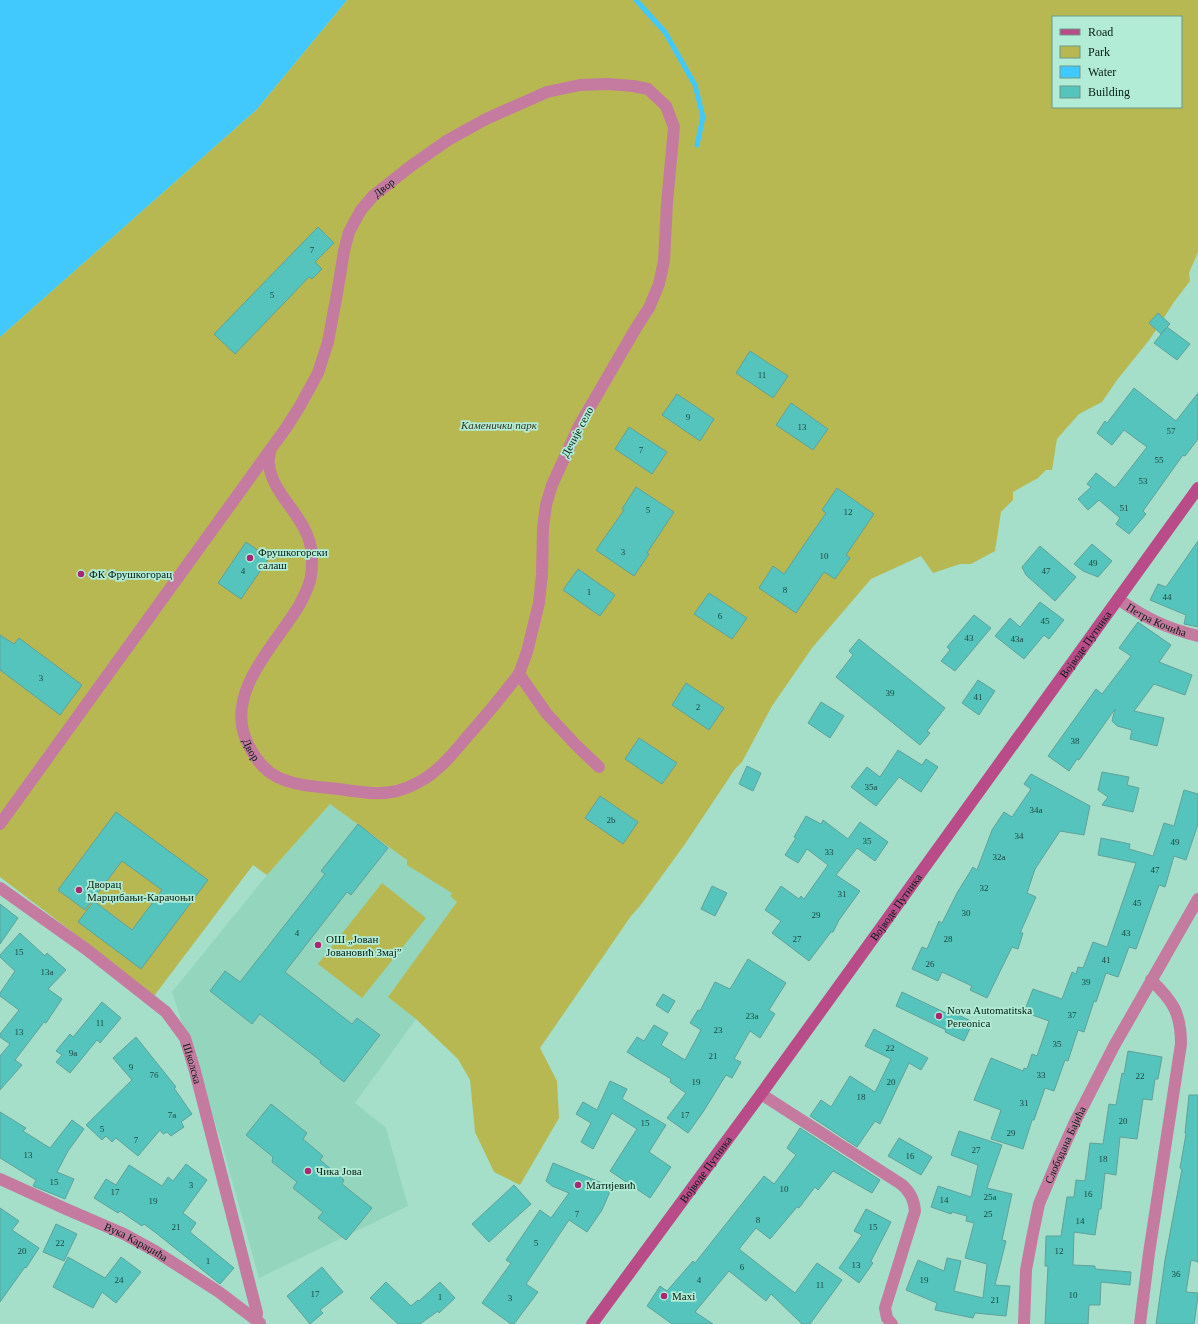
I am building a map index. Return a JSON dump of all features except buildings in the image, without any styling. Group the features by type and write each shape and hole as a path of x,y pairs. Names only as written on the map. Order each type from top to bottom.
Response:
{"main road":[{"name":"Војводе Путника","path":"592,1324 761,1094 1198,488"}],"street":[{"name":"Двор","path":"0,824 270,450 300,406 318,373 328,342 344,251 349,232 361,210 372,196 448,140 486,119 547,92 580,84 608,84 648,89"},
{"name":"Дечије село","path":"518,674 527,652 539,603 542,574 543,528 546,505 552,485 579,426 649,308 659,284 664,261 667,203 674,127 666,106 648,89"},
{"name":"Двор","path":"270,450 269,463 272,477 302,524 309,540 312,556 311,577 304,597 290,621 274,641 254,675 242,703 240,714 243,729 251,751 261,765 273,775 288,782 305,786 370,793 387,793 403,790 430,775 443,764 485,716 518,674"},
{"name":"Петра Кочића","path":"1118,599 1158,624 1198,636"},
{"path":"518,674 547,714 599,767"},
{"name":"Школска","path":"0,888 86,949 166,1012 185,1038 195,1071 255,1305 258,1322"},
{"name":"Слободана Бајића","path":"1024,1324 1026,1270 1040,1204 1075,1122 1114,1046 1198,899"},
{"path":"1140,1324 1149,1253 1181,1044 1181,1033 1176,1011 1172,1002 1151,980"},
{"path":"761,1094 901,1184 911,1195 915,1203 915,1211 885,1308 887,1318 892,1324"},
{"name":"Вука Караџића","path":"0,1179 124,1234 149,1247 219,1292 258,1322"}],"shaded area":[{"name":"ОШ „Јован Јовановић Змај”","path":"330,804 460,898 388,997 416,1019 355,1103 386,1128 408,1206 259,1278 221,1141 172,992 267,875"}],"green space":[{"name":"Каменички парк","path":"347,0 1198,0 1198,252 1189,273 1190,281 1174,302 1150,339 1117,380 1102,402 1079,414 1057,439 1052,470 1046,470 1038,478 1013,492 1013,500 1001,512 995,551 971,564 960,564 933,573 921,556 871,579 812,648 772,706 742,762 735,769 685,844 640,906 631,916 540,1048 557,1081 559,1118 520,1185 494,1172 475,1132 470,1080 458,1059 416,1019 388,997 457,902 450,896 452,893 407,865 407,860 330,804 267,875 253,865 154,996 0,877 0,337 257,109"},
{"path":"382,883 426,918 362,998 318,964"}],"water":[{"path":"0,0 347,0 257,109 0,337"}],"waterway":[{"path":"636,0 665,32 695,85 703,117 697,145"}],"place":[{"name":"Фрушкогорски салаш","path":"250,558"},
{"name":"ФК Фрушкогорац","path":"81,574"},
{"name":"Дворац Марцибањи-Карачоњи","path":"79,890"},
{"name":"ОШ „Јован Јовановић Змај”","path":"318,945"},
{"name":"Nova Automatitska Pereonica","path":"939,1016"},
{"name":"Чика Јова","path":"308,1171"},
{"name":"Матијевић","path":"578,1185"},
{"name":"Maxi","path":"664,1296"}]}
